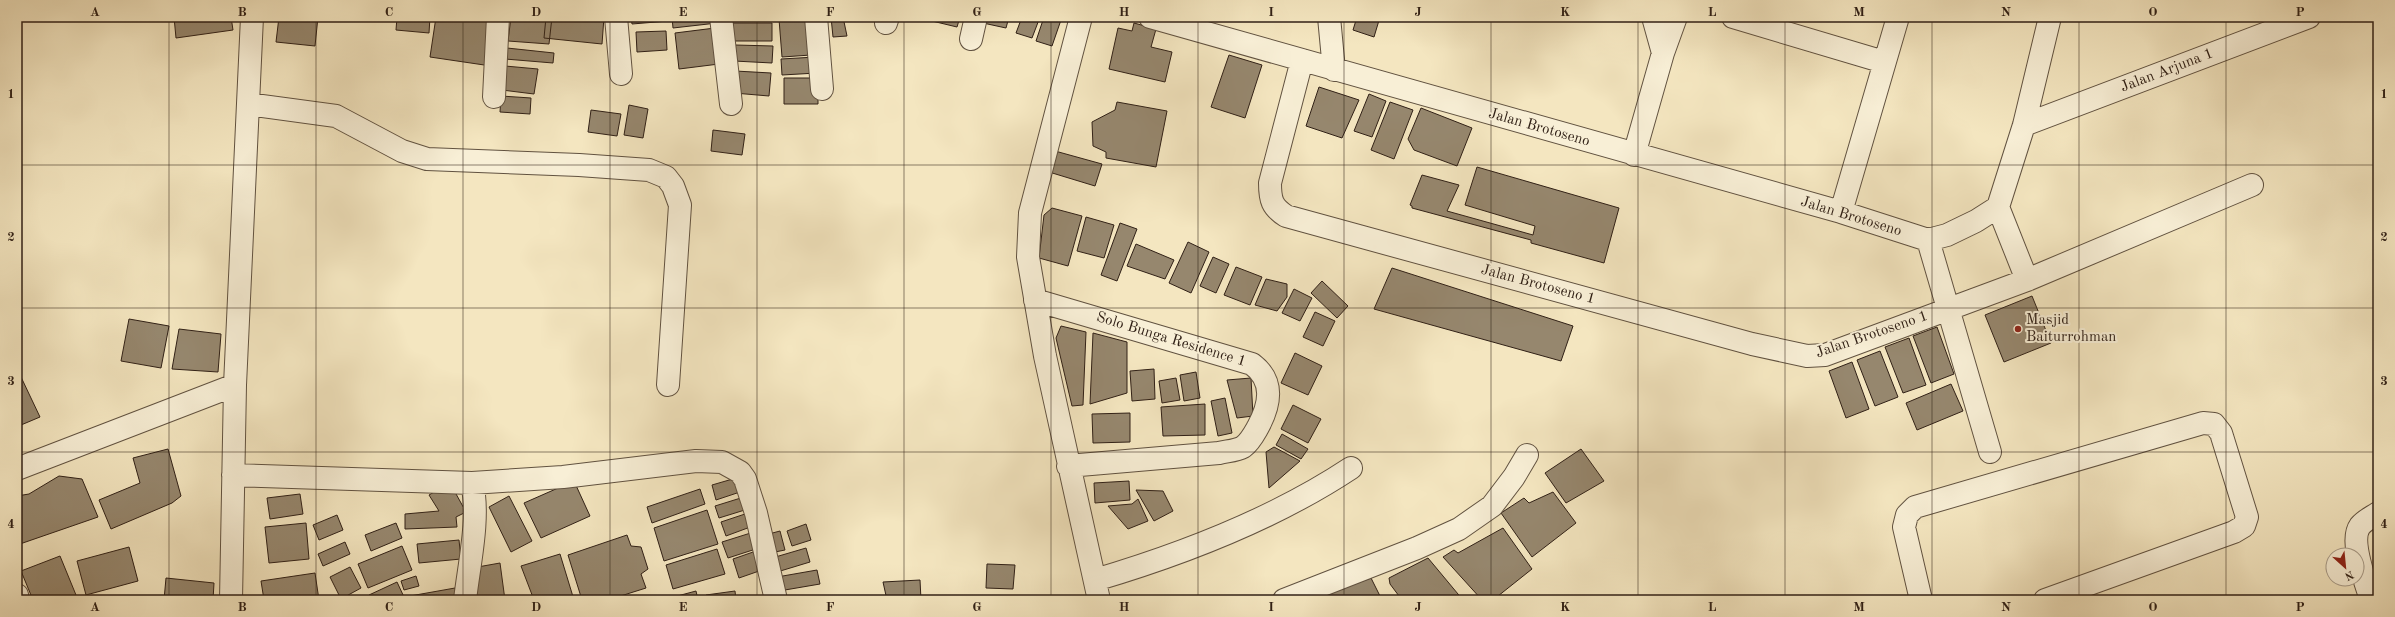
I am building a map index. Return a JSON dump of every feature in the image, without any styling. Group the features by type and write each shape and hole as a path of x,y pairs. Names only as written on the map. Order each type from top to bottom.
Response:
{"street":[{"path":"231,600 235,385 252,17"},
{"path":"494,97 498,17"},
{"path":"616,17 621,74"},
{"path":"721,17 731,104"},
{"path":"816,17 822,89"},
{"path":"971,39 976,17"},
{"path":"1081,17 1030,213 1028,257 1068,466 1097,590 1312,494 1351,468"},
{"name":"Jalan Brotoseno","path":"1150,17 1634,155 1841,212 1928,240"},
{"path":"1329,17 1334,70"},
{"path":"1653,17 1663,53"},
{"path":"1634,155 1663,53 1676,17"},
{"path":"1733,17 1884,62"},
{"path":"1841,212 1898,17"},
{"path":"2027,280 1998,207 2024,125 2050,17"},
{"name":"Jalan Arjuna 1","path":"2024,125 2310,17"},
{"name":"Jalan Brotoseno 1","path":"1302,60 1270,184 1272,204 1276,210 1286,216 1752,344 1807,356 1825,355 2027,280 2252,185"},
{"path":"248,104 336,116 402,151 427,160 579,165 649,170 666,177 673,186 680,205 668,385"},
{"path":"1990,452 1928,240 1947,235 1976,221 1998,207"},
{"name":"Solo Bunga Residence 1","path":"1036,300 1252,364 1259,370 1268,387 1269,397 1262,419 1250,440 1238,449 1219,453 1068,466"},
{"path":"17,469 235,385"},
{"path":"1921,600 1904,526 1906,515 1915,507 2203,423 2214,424 2221,433 2247,516 2244,526 2234,532 2045,600"},
{"path":"1284,600 1308,596 1458,529 1492,506 1514,477 1527,454"},
{"path":"233,475 472,483 563,477 696,461 722,462 740,472 745,479 756,513 776,600"},
{"path":"465,600 476,500 472,483"},
{"path":"2371,600 2357,548 2356,537 2360,527 2378,513"},
{"path":"17,595 18,600"}],"building":[{"path":"174,17 231,17 233,30 176,38"},
{"path":"279,17 318,17 315,46 276,42"},
{"path":"397,17 430,17 429,33 396,30"},
{"path":"436,17 494,17 491,66 430,57"},
{"path":"511,17 552,17 549,44 508,41"},
{"path":"546,17 604,17 602,44 544,38"},
{"path":"631,17 667,17 668,21 632,24"},
{"path":"672,17 717,17 717,23 673,28"},
{"path":"732,17 770,17 770,19"},
{"path":"809,17 811,55 782,57 779,19"},
{"path":"831,17 843,17 847,36 833,37"},
{"path":"933,17 960,17 957,27 932,21"},
{"path":"984,17 1009,17 1006,28 983,23"},
{"path":"1022,17 1040,17 1032,38 1016,33"},
{"path":"1044,17 1062,17 1052,46 1036,41"},
{"path":"1357,17 1380,17 1374,37 1353,30"},
{"path":"733,23 772,23 772,41 733,41"},
{"path":"1134,23 1156,29 1151,47 1172,52 1165,82 1109,69 1118,28 1132,31"},
{"path":"715,28 719,64 679,69 675,33"},
{"path":"666,31 667,50 637,52 636,32"},
{"path":"735,45 773,46 772,63 734,61"},
{"path":"507,48 554,53 553,63 505,59"},
{"path":"1229,55 1262,65 1245,118 1211,107"},
{"path":"816,57 817,73 782,75 781,59"},
{"path":"505,66 538,69 534,94 502,90"},
{"path":"735,71 771,73 769,96 734,93"},
{"path":"784,78 818,78 818,104 784,104"},
{"path":"1319,87 1359,100 1342,138 1306,126"},
{"path":"1369,94 1386,101 1372,137 1354,131"},
{"path":"501,96 531,98 530,114 500,112"},
{"path":"1117,102 1167,111 1156,167 1106,158 1106,152 1093,146 1092,122 1115,110"},
{"path":"1390,102 1413,110 1394,159 1371,150"},
{"path":"629,105 648,109 643,138 624,135"},
{"path":"1421,108 1472,128 1457,166 1414,150 1408,139"},
{"path":"591,110 621,114 617,136 588,132"},
{"path":"713,130 745,134 742,155 711,151"},
{"path":"1055,151 1102,164 1095,186 1049,172"},
{"path":"1477,167 1619,208 1604,263 1531,243 1531,240 1412,208 1410,205 1422,175 1459,185 1447,211 1533,235 1535,226 1465,205"},
{"path":"1052,208 1082,216 1068,266 1039,258 1044,215"},
{"path":"1086,217 1114,225 1104,258 1077,251"},
{"path":"1120,223 1137,229 1117,281 1101,275"},
{"path":"1188,242 1209,252 1191,293 1169,283"},
{"path":"1136,244 1174,260 1165,279 1127,266"},
{"path":"1213,257 1229,264 1216,293 1200,286"},
{"path":"1236,267 1262,277 1250,305 1224,295"},
{"path":"1392,268 1573,326 1561,361 1374,309"},
{"path":"1266,279 1287,284 1287,297 1277,311 1255,305"},
{"path":"1322,281 1348,306 1337,318 1311,293"},
{"path":"1294,289 1312,298 1300,321 1282,313"},
{"name":"Masjid Baiturrohman","path":"2032,296 2051,343 2004,362 1985,315"},
{"path":"1315,312 1335,321 1323,346 1303,337"},
{"path":"129,319 169,326 161,368 121,361"},
{"path":"1061,326 1086,332 1083,405 1072,406 1056,338"},
{"path":"1937,327 1954,374 1931,383 1913,336"},
{"path":"179,329 221,334 218,372 172,369"},
{"path":"1093,333 1127,342 1127,393 1090,404"},
{"path":"1909,338 1926,385 1903,393 1885,347"},
{"path":"1880,351 1898,397 1875,406 1857,360"},
{"path":"1295,353 1322,366 1308,395 1281,383"},
{"path":"1852,362 1869,409 1846,418 1829,371"},
{"path":"1154,369 1155,399 1132,401 1130,371"},
{"path":"1196,372 1200,398 1184,401 1180,375"},
{"path":"21,377 40,417 21,425 17,417 17,379"},
{"path":"1176,378 1180,400 1162,403 1159,381"},
{"path":"1251,378 1253,416 1237,418 1227,380"},
{"path":"1951,384 1963,411 1917,430 1906,403"},
{"path":"1225,398 1232,433 1218,436 1211,401"},
{"path":"1205,404 1205,435 1163,436 1161,407"},
{"path":"1293,405 1321,419 1308,443 1281,429"},
{"path":"1130,413 1130,442 1093,443 1092,414"},
{"path":"1282,434 1308,449 1301,459 1276,445"},
{"path":"1274,447 1300,461 1269,488 1266,452"},
{"path":"168,449 181,496 172,503 111,529 99,500 140,483 133,458"},
{"path":"1581,449 1604,481 1566,503 1545,473"},
{"path":"59,476 82,479 98,517 17,545 17,496 29,494"},
{"path":"736,478 740,492 716,500 712,485"},
{"path":"574,481 590,516 541,538 524,503"},
{"path":"1129,481 1130,500 1095,503 1094,483"},
{"path":"450,483 466,512 456,517 457,527 405,529 405,514 439,511 429,495"},
{"path":"700,489 705,504 652,523 647,507"},
{"path":"1136,490 1163,491 1173,511 1154,521"},
{"path":"1553,492 1576,523 1532,557 1501,513 1524,498 1529,503"},
{"path":"300,494 303,514 270,519 267,498"},
{"path":"509,496 532,541 511,552 489,507"},
{"path":"744,497 748,509 719,518 715,506"},
{"path":"1138,499 1148,521 1128,529 1108,506 1132,504"},
{"path":"707,510 718,544 664,561 654,528"},
{"path":"748,513 753,526 726,536 721,522"},
{"path":"337,515 343,530 319,540 313,525"},
{"path":"306,523 309,559 269,563 265,527"},
{"path":"396,523 402,538 371,551 365,535"},
{"path":"806,524 811,540 792,546 787,531"},
{"path":"1503,528 1532,569 1493,600 1482,600 1443,557 1454,550 1458,553"},
{"path":"757,531 762,547 728,558 722,542"},
{"path":"780,531 785,550 770,553 765,535"},
{"path":"627,535 631,546 641,547 648,569 641,574 646,588 608,600 582,600 568,555"},
{"path":"459,540 461,559 419,563 417,544"},
{"path":"345,542 350,554 323,566 318,554"},
{"path":"402,546 412,570 368,588 358,564"},
{"path":"129,547 138,581 86,595 77,561"},
{"path":"806,548 810,562 777,572 772,558"},
{"path":"717,549 725,574 673,589 666,565"},
{"path":"756,551 762,570 739,578 733,559"},
{"path":"560,554 574,600 534,600 521,566"},
{"path":"60,556 76,595 64,600 33,600 21,571"},
{"path":"1428,558 1463,600 1402,600 1390,584 1389,578"},
{"path":"500,563 505,600 477,600 472,568"},
{"path":"987,564 1015,565 1013,589 986,588"},
{"path":"350,567 361,588 341,599 330,577"},
{"path":"817,570 820,584 779,591 777,577"},
{"path":"315,573 319,600 264,600 261,581"},
{"path":"416,576 419,586 404,590 401,581"},
{"path":"166,578 214,583 213,600 164,600"},
{"path":"1371,578 1382,600 1324,600 1322,596"},
{"path":"920,580 921,600 887,600 883,582"},
{"path":"397,582 404,597 398,600 372,600 369,595"},
{"path":"455,588 457,600 410,600 410,596"},
{"path":"696,591 698,600 671,600 670,598"},
{"path":"735,591 736,600 707,600 706,595"}],"place":[{"name":"Masjid Baiturrohman","path":"2018,329"}]}
